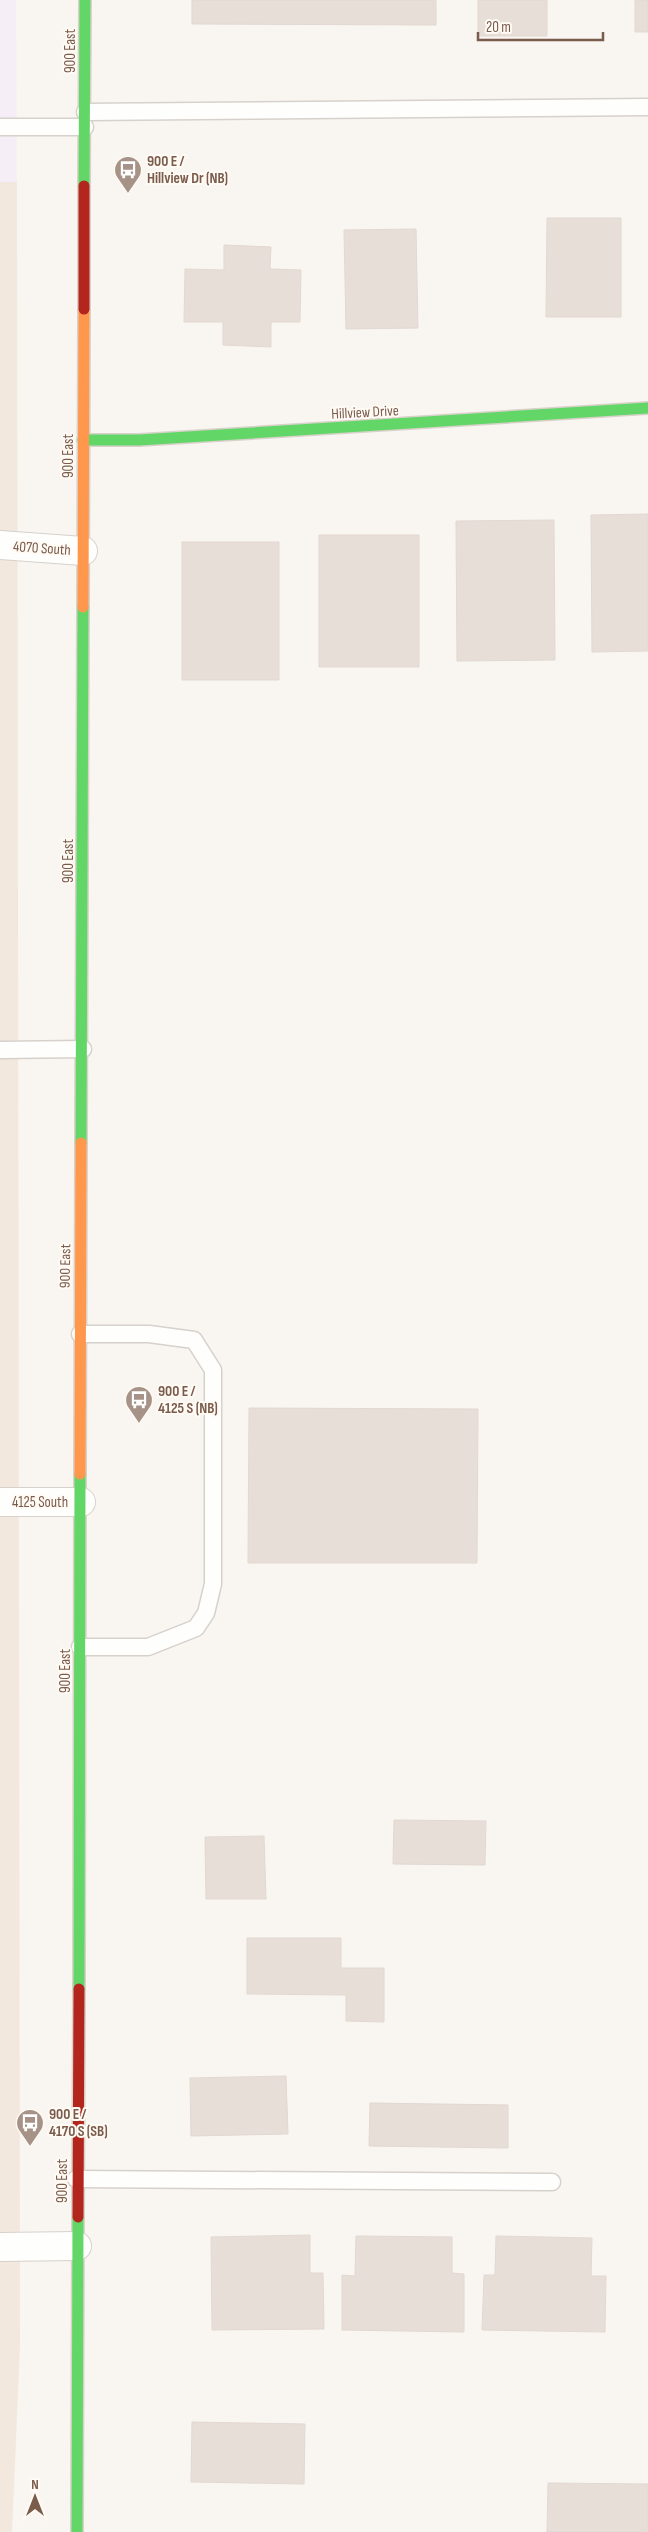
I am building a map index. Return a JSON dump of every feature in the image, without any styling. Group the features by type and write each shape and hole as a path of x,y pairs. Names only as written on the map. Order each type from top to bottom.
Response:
{"main road":[{"name":"900 East","path":"77,2532 78,2246 76,2179 83,1049 85,0"},
{"name":"Hillview Drive","path":"83,440 139,440 648,408"}],"street":[{"name":"4070 South","path":"0,545 83,552"},
{"name":"4125 South","path":"0,1502 81,1502"},
{"path":"0,2247 78,2246"}],"lane":[{"path":"0,127 85,120 648,106"},
{"path":"0,1050 83,1049"},
{"path":"80,1334 149,1334 194,1340 213,1370 213,1584 206,1613 196,1628 148,1647 80,1647"},
{"path":"76,2179 552,2182"}],"shaded area":[{"path":"0,0 16,0 17,182 0,182"},
{"path":"0,182 17,182 20,2346 12,2532 0,2532"}],"building":[{"path":"192,0 436,0 436,25 192,24"},
{"path":"478,0 547,0 547,36 478,36"},
{"path":"635,0 648,0 648,32 635,32"},
{"path":"547,218 621,218 621,317 546,317"},
{"path":"416,229 418,328 346,329 344,230"},
{"path":"224,245 271,247 270,269 301,270 300,322 271,322 271,347 223,345 223,322 184,322 185,269 224,270"},
{"path":"648,514 648,651 592,652 591,515"},
{"path":"554,520 555,660 457,661 456,521"},
{"path":"319,535 419,535 419,667 319,667"},
{"path":"182,542 279,542 279,680 182,680"},
{"path":"249,1408 478,1409 477,1563 248,1563"},
{"path":"394,1820 486,1821 485,1865 393,1864"},
{"path":"264,1836 266,1899 206,1899 205,1837"},
{"path":"247,1938 341,1938 341,1968 384,1968 384,2022 346,2021 346,1995 247,1994"},
{"path":"286,2076 288,2134 191,2136 190,2078"},
{"path":"370,2103 508,2105 508,2148 369,2146"},
{"path":"310,2235 310,2273 323,2273 324,2329 212,2330 211,2237"},
{"path":"356,2236 452,2237 452,2273 464,2274 464,2332 342,2330 342,2275 355,2276"},
{"path":"496,2236 592,2238 591,2276 606,2276 605,2332 482,2330 484,2275 495,2275"},
{"path":"192,2422 305,2424 304,2484 191,2482"},
{"path":"548,2483 648,2484 648,2532 547,2532"}],"traffic: fast":[{"path":"84,186 85,0"},
{"path":"83,440 139,440 648,408"},
{"path":"81,1143 83,607"},
{"path":"79,1989 80,1474"},
{"path":"77,2532 78,2217"}],"traffic: slow":[{"path":"83,607 84,309"},
{"path":"80,1474 81,1143"}],"traffic: jam":[{"path":"84,186 84,309"},
{"path":"78,2217 79,1989"}],"place":[{"name":"900 E / Hillview Dr (NB)","path":"128,194"},
{"name":"900 E / 4125 S (NB)","path":"139,1424"},
{"name":"900 E / 4170 S (SB)","path":"30,2147"}]}
